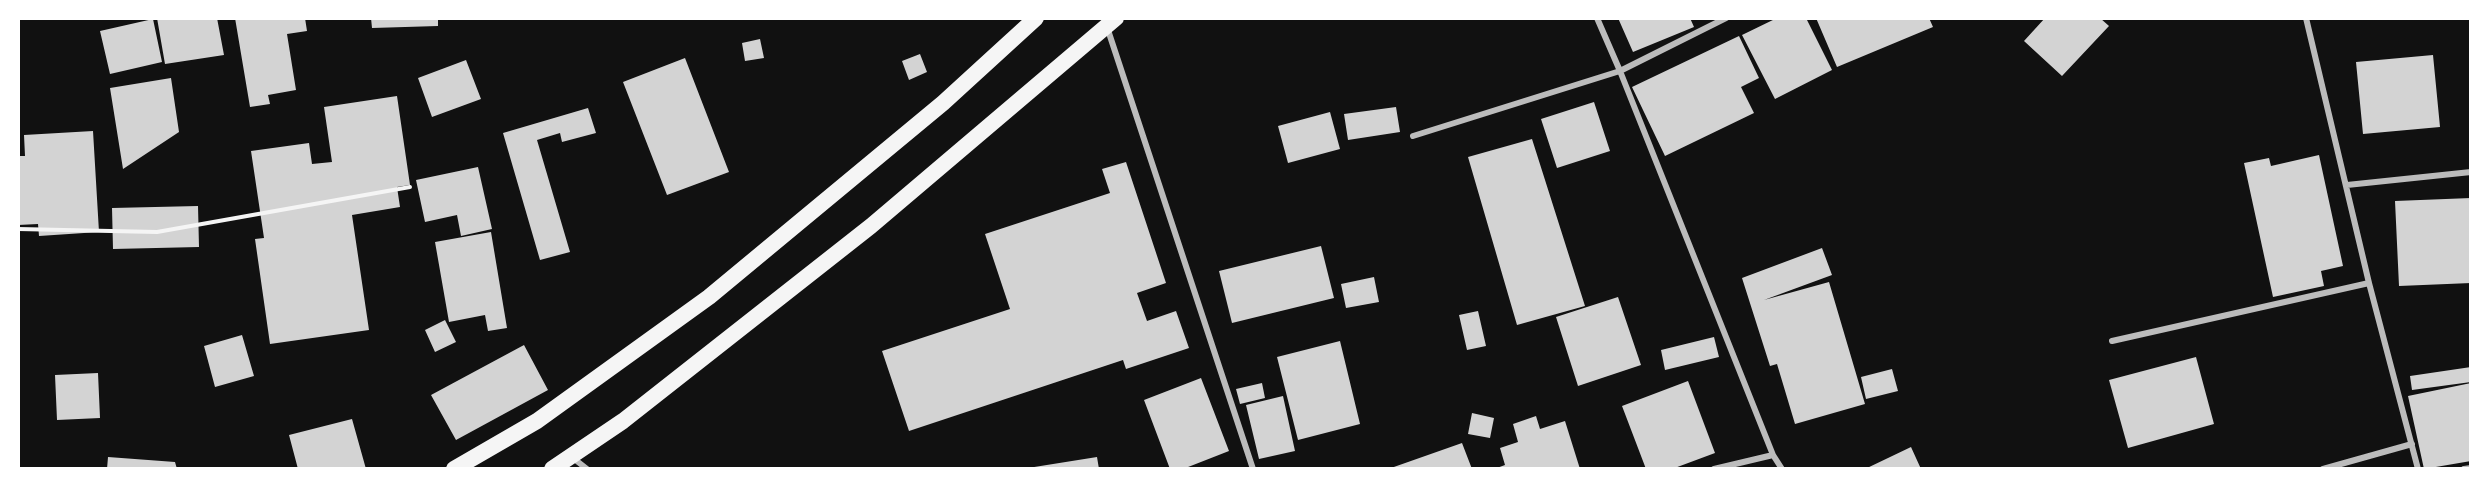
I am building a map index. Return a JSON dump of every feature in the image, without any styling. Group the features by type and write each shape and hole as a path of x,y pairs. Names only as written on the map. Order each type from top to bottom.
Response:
{"highway":[{"path":"454,469 537,421 709,297 943,103 1036,18"},
{"path":"552,469 623,421 871,226 1111,22"}],"street":[{"path":"1597,18 1773,455 1782,469"},
{"path":"1413,136 1620,71 1726,18"},
{"path":"2306,18 2369,283 2418,469"},
{"path":"1111,22 1253,469"},
{"path":"2347,185 2471,172"},
{"path":"2112,341 2369,283"},
{"path":"2323,469 2412,444"},
{"path":"1714,469 1773,455"},
{"path":"571,456 587,469"},
{"path":"2464,469 2471,468"}],"path":[{"path":"18,229 157,232 410,187"}],"building":[{"path":"157,18 217,18 224,55 165,64"},
{"path":"235,18 305,18 307,31 287,34 296,90 268,95 270,104 250,107"},
{"path":"371,18 438,18 438,26 372,28"},
{"path":"1618,18 1690,18 1694,27 1633,52"},
{"path":"1777,18 1806,18 1832,70 1775,99 1742,35"},
{"path":"1816,18 1929,18 1933,27 1837,67"},
{"path":"2045,18 2100,18 2109,26 2062,76 2024,41"},
{"path":"153,19 162,62 110,74 100,31"},
{"path":"1739,36 1759,78 1741,87 1754,113 1665,156 1632,87"},
{"path":"760,39 764,58 745,61 742,43"},
{"path":"920,54 927,72 909,80 902,61"},
{"path":"2433,55 2440,127 2363,134 2356,62"},
{"path":"685,58 729,172 667,195 623,82"},
{"path":"466,60 481,99 432,117 418,78"},
{"path":"171,78 179,132 123,169 110,88"},
{"path":"397,96 410,185 397,187 400,207 352,215 369,330 270,344 255,239 264,238 251,151 309,143 312,164 332,162 324,107"},
{"path":"1594,102 1610,151 1557,168 1541,119"},
{"path":"1396,107 1400,132 1348,140 1344,114"},
{"path":"588,108 596,133 562,142 560,133 537,140 570,252 540,260 503,133"},
{"path":"1330,112 1340,149 1288,163 1278,126"},
{"path":"93,131 99,232 39,236 38,224 18,225 18,156 25,156 24,135"},
{"path":"1532,139 1585,306 1517,325 1468,157"},
{"path":"2319,155 2343,266 2321,271 2324,286 2273,297 2244,163 2269,158 2271,166"},
{"path":"1126,162 1166,283 1137,293 1147,321 1176,311 1189,348 1126,369 1123,360 909,431 882,351 1010,309 985,234 1110,193 1102,169"},
{"path":"478,167 492,229 461,236 457,215 425,222 416,180"},
{"path":"2471,198 2471,283 2399,286 2395,201"},
{"path":"198,206 199,247 113,249 112,208"},
{"path":"491,232 507,328 488,331 485,315 449,322 435,242"},
{"path":"1321,246 1334,298 1232,323 1219,271"},
{"path":"1822,248 1832,275 1764,300 1829,282 1865,404 1795,424 1777,364 1770,366 1742,278"},
{"path":"1374,277 1379,302 1346,308 1341,284"},
{"path":"1618,297 1641,365 1578,386 1556,317"},
{"path":"1478,311 1486,346 1467,350 1459,315"},
{"path":"445,320 456,342 435,352 425,330"},
{"path":"242,335 254,376 215,387 204,346"},
{"path":"1714,337 1719,357 1665,370 1661,350"},
{"path":"1340,341 1360,424 1298,440 1277,357"},
{"path":"524,345 548,390 456,440 431,395"},
{"path":"2196,357 2214,424 2128,448 2109,380"},
{"path":"2471,367 2471,382 2412,390 2410,376"},
{"path":"1892,369 1898,391 1866,399 1861,377"},
{"path":"98,373 100,418 57,420 55,375"},
{"path":"1201,378 1229,451 1183,469 1170,469 1144,400"},
{"path":"1688,381 1715,453 1672,469 1646,469 1622,406"},
{"path":"1262,383 1265,398 1240,404 1236,389"},
{"path":"2471,383 2471,461 2424,469 2408,396"},
{"path":"1283,396 1295,451 1259,459 1246,405"},
{"path":"1472,413 1494,418 1490,438 1468,434"},
{"path":"1536,416 1540,429 1565,421 1580,469 1494,469 1505,465 1500,448 1518,442 1513,424"},
{"path":"352,419 366,469 298,469 289,435"},
{"path":"1462,443 1472,469 1391,469 1391,468"},
{"path":"1911,447 1921,469 1865,469"},
{"path":"108,457 175,462 177,469 107,469"},
{"path":"1097,457 1099,469 1028,469 1028,468"}]}
